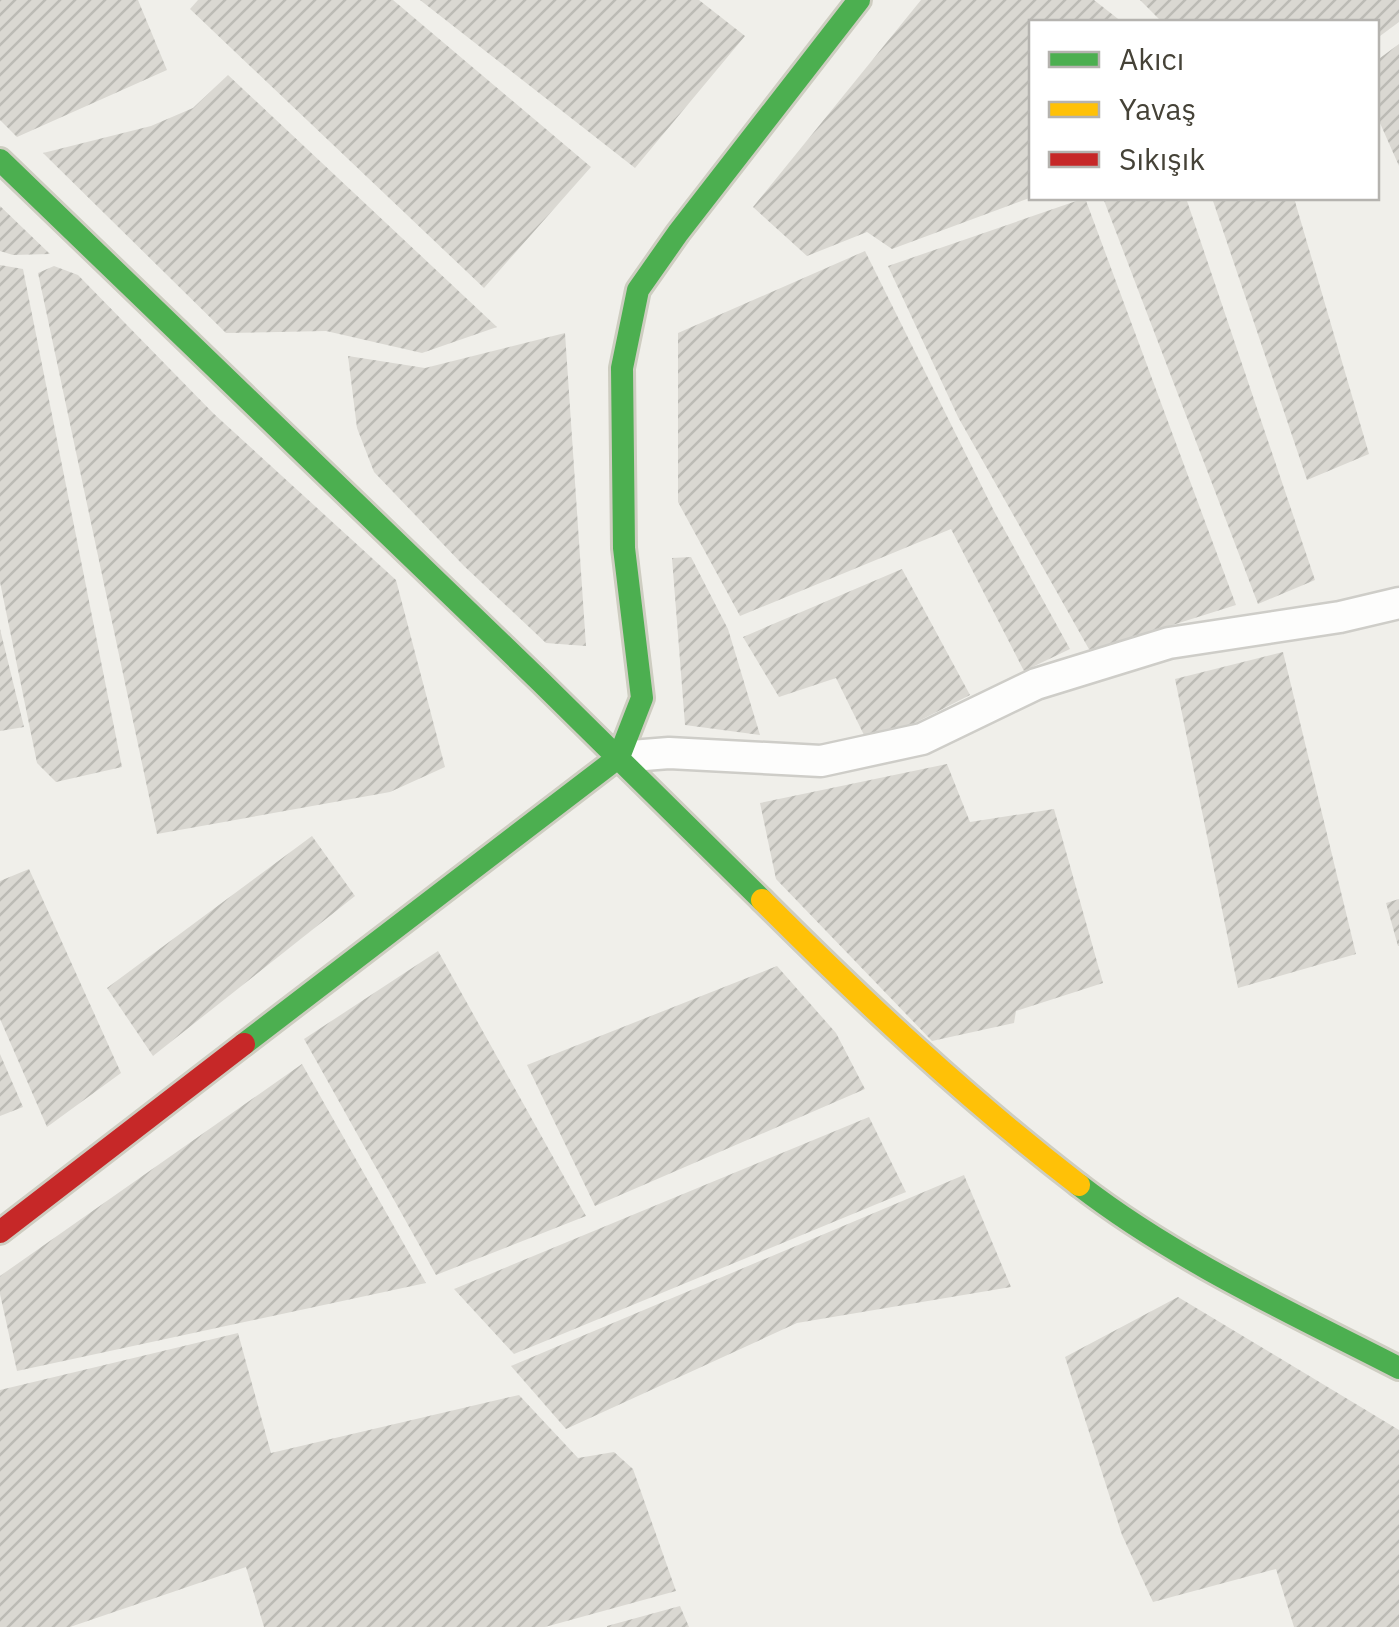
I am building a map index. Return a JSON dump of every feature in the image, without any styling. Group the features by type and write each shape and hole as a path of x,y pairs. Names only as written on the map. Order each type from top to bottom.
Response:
{"street":[{"path":"0,1232 619,758 642,698 624,548 622,388 622,368 638,290 859,0"},
{"path":"0,160 619,758 838,978 1015,1134 1080,1186 1212,1269 1399,1368"},
{"path":"619,758 669,753 821,761 922,739 1036,684 1169,642 1340,617 1399,602"}],"building":[{"path":"0,0 138,0 167,70 17,137 0,120"},
{"path":"198,0 393,0 591,167 484,288 190,9"},
{"path":"420,0 699,0 745,36 635,168"},
{"path":"921,0 1094,0 1119,20 1029,20 1029,198 892,249 867,232 807,256 753,207"},
{"path":"1140,0 1399,0 1399,22 1379,37 1379,20 1160,20"},
{"path":"1399,44 1399,166 1379,121 1379,59"},
{"path":"228,75 497,327 422,353 326,331 226,333 43,153 151,126 193,108"},
{"path":"1086,200 1236,605 1090,651 958,417 888,266"},
{"path":"1104,200 1187,200 1315,580 1258,604"},
{"path":"1213,200 1295,200 1369,454 1307,480"},
{"path":"0,206 50,254 13,255 0,251"},
{"path":"865,251 994,511 1070,649 1024,671 951,529 740,616 678,502 678,333"},
{"path":"0,265 23,269 122,767 56,782 37,763 0,582"},
{"path":"54,266 78,275 213,413 396,580 445,767 390,792 157,834 38,273"},
{"path":"565,333 586,646 546,643 464,566 374,472 357,428 348,356 425,368"},
{"path":"691,557 728,629 760,735 685,725 672,558"},
{"path":"902,569 970,695 911,725 864,735 836,678 779,697 743,637"},
{"path":"0,629 24,727 0,731"},
{"path":"1283,652 1356,954 1238,988 1175,679"},
{"path":"947,764 970,822 1054,809 1103,983 1016,1011 1014,1023 932,1041 776,879 760,803"},
{"path":"312,836 355,896 153,1056 107,988"},
{"path":"29,869 121,1073 47,1127 0,1019 0,881"},
{"path":"1399,899 1399,946 1398,946 1386,903"},
{"path":"438,951 586,1216 436,1275 304,1039"},
{"path":"777,966 836,1033 865,1089 595,1206 527,1065"},
{"path":"0,1054 23,1107 0,1116"},
{"path":"302,1064 426,1283 17,1371 0,1294 0,1276"},
{"path":"869,1117 906,1192 514,1354 454,1289"},
{"path":"964,1175 1011,1287 797,1323 566,1429 511,1366"},
{"path":"1178,1297 1399,1430 1399,1627 1294,1627 1276,1569 1153,1602 1122,1535 1065,1357"},
{"path":"238,1333 271,1453 519,1395 578,1458 614,1452 633,1469 676,1591 545,1627 264,1627 246,1567 70,1627 0,1627 0,1390"},
{"path":"680,1606 689,1627 607,1627 607,1626"}],"traffic: fast":[{"path":"244,1044 619,757 642,698 624,548 622,368 638,290 859,0"},
{"path":"0,160 762,900"},
{"path":"1079,1185 1194,1261 1399,1368"}],"traffic: slow":[{"path":"762,900 916,1048 1079,1185"}],"traffic: jam":[{"path":"0,1232 244,1044"}]}
